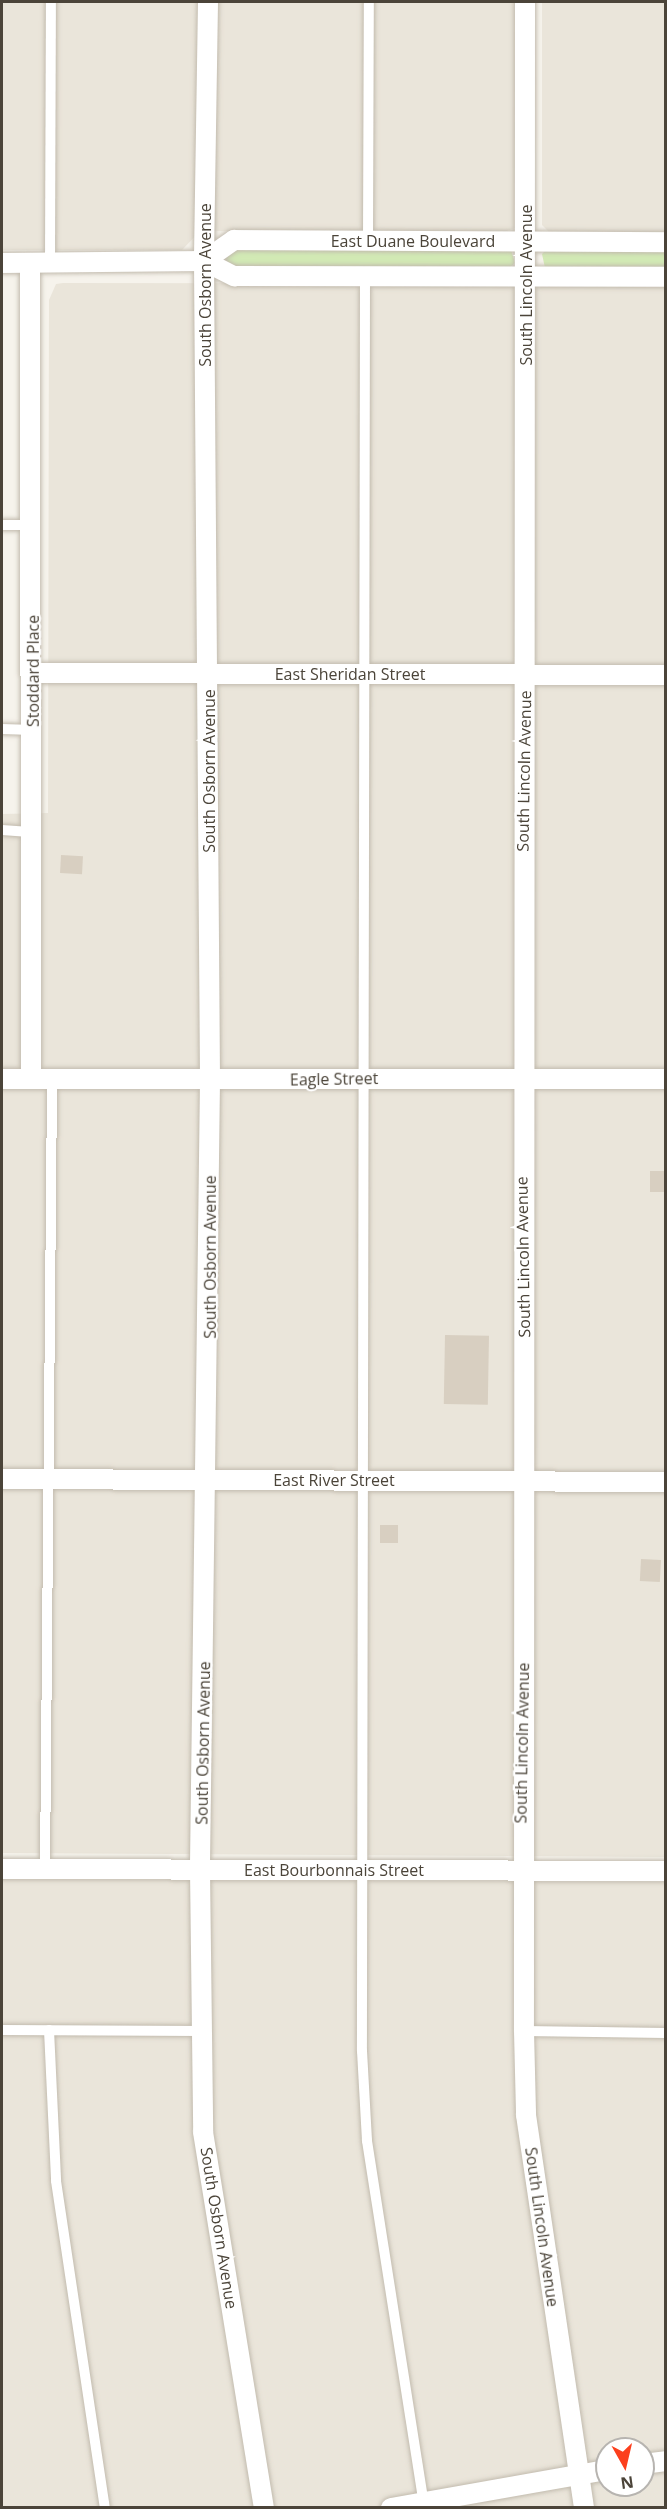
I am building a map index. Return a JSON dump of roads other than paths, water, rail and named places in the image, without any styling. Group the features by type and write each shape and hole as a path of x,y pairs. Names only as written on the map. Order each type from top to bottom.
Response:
{"street":[{"name":"South Osborn Avenue","path":"208,2 204,261 210,1080 209,1480 200,1870 203,2132 264,2508"},
{"name":"South Lincoln Avenue","path":"525,2 525,674 520,1077 526,1481 520,1871 526,2115 584,2508"},
{"name":"East Duane Boulevard","path":"204,261 234,240 666,242"},
{"path":"2,263 204,261 234,276 666,277"},
{"name":"Stoddard Place","path":"31,1079 34,832 33,525 40,263"},
{"name":"East Sheridan Street","path":"34,673 666,675"},
{"name":"Eagle Street","path":"2,1078 666,1079"},
{"name":"East River Street","path":"2,1479 666,1482"},
{"name":"East Bourbonnais Street","path":"2,1869 666,1871"},
{"path":"391,2508 423,2505 595,2472"}],"lane":[{"path":"40,263 51,2"},
{"path":"368,241 369,2"},
{"path":"365,277 363,1870 367,2141 423,2505"},
{"path":"2,525 33,525"},
{"path":"2,729 34,730"},
{"path":"2,830 34,832"},
{"path":"45,1870 51,1079"},
{"path":"2,2030 202,2031"},
{"path":"49,2030 56,2181 105,2508"},
{"path":"524,2031 666,2033"}]}
